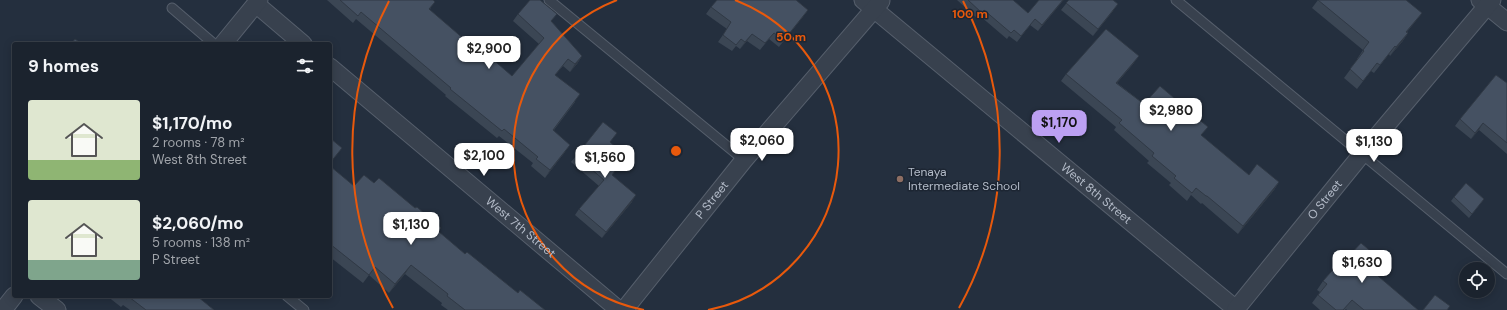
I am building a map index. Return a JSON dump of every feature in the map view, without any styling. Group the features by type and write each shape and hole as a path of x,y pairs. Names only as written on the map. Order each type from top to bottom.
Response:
{"street":[{"path":"225,42 257,2 301,42"},
{"name":"O Street","path":"1236,310 1486,2"},
{"path":"1486,2 1507,22"},
{"name":"P Street","path":"624,310 744,160 873,3"},
{"name":"West 8th Street","path":"873,3 1236,310"},
{"name":"West 7th Street","path":"332,69 619,310"},
{"path":"3,310 12,298"},
{"path":"42,298 57,310"}],"lane":[{"path":"549,0 744,160"},
{"path":"1176,0 1507,274"},
{"path":"172,8 212,42"},
{"path":"289,298 304,310"}],"building":[{"path":"340,0 433,0 435,2 429,9 472,46 475,44 512,76 544,38 518,14 530,0 540,0 557,14 551,21 582,56 575,64 568,59 555,75 580,94 553,130 570,145 550,170 536,159 538,157 504,129 502,131 450,89 451,88 361,12 358,16"},
{"path":"717,0 796,0 808,10 784,40 774,33 765,43 752,34 745,42 741,39 736,45 723,35 731,22 711,7"},
{"path":"968,0 1013,0 1028,13 1039,0 1063,0 1042,25 1035,19 1021,36 1014,30 1011,33 984,10 982,13"},
{"path":"1069,0 1113,0 1118,4 1098,29 1066,3"},
{"path":"1318,0 1406,0 1422,13 1396,47 1395,46 1380,65 1377,63 1363,81 1350,69 1369,42"},
{"path":"1106,29 1139,56 1116,83 1144,104 1160,86 1208,127 1201,135 1249,175 1257,164 1279,182 1243,226 1196,188 1192,193 1174,178 1176,176 1152,156 1154,153 1119,123 1122,120 1066,74"},
{"path":"1496,75 1507,83 1507,143 1483,123 1475,133 1460,119"},
{"path":"603,122 617,133 610,142 626,156 612,175 636,195 606,232 579,209 604,180 576,156"},
{"path":"332,140 342,148 332,160"},
{"path":"332,168 354,186 364,175 374,183 379,178 415,208 417,207 441,228 438,231 465,254 467,252 518,293 520,290 545,310 465,310 447,296 448,294 411,265 395,284 375,267 369,275 332,246"},
{"path":"1466,183 1484,199 1472,214 1454,197"},
{"path":"1361,243 1387,265 1378,276 1418,310 1364,310 1352,300 1343,310 1336,310 1318,295 1327,284 1323,281 1345,256 1347,258"},
{"path":"1435,295 1450,306 1447,310 1423,310"},
{"path":"130,298 199,298 214,310 146,310"}],"place":[{"name":"Tenaya Intermediate School","path":"900,179"}]}
